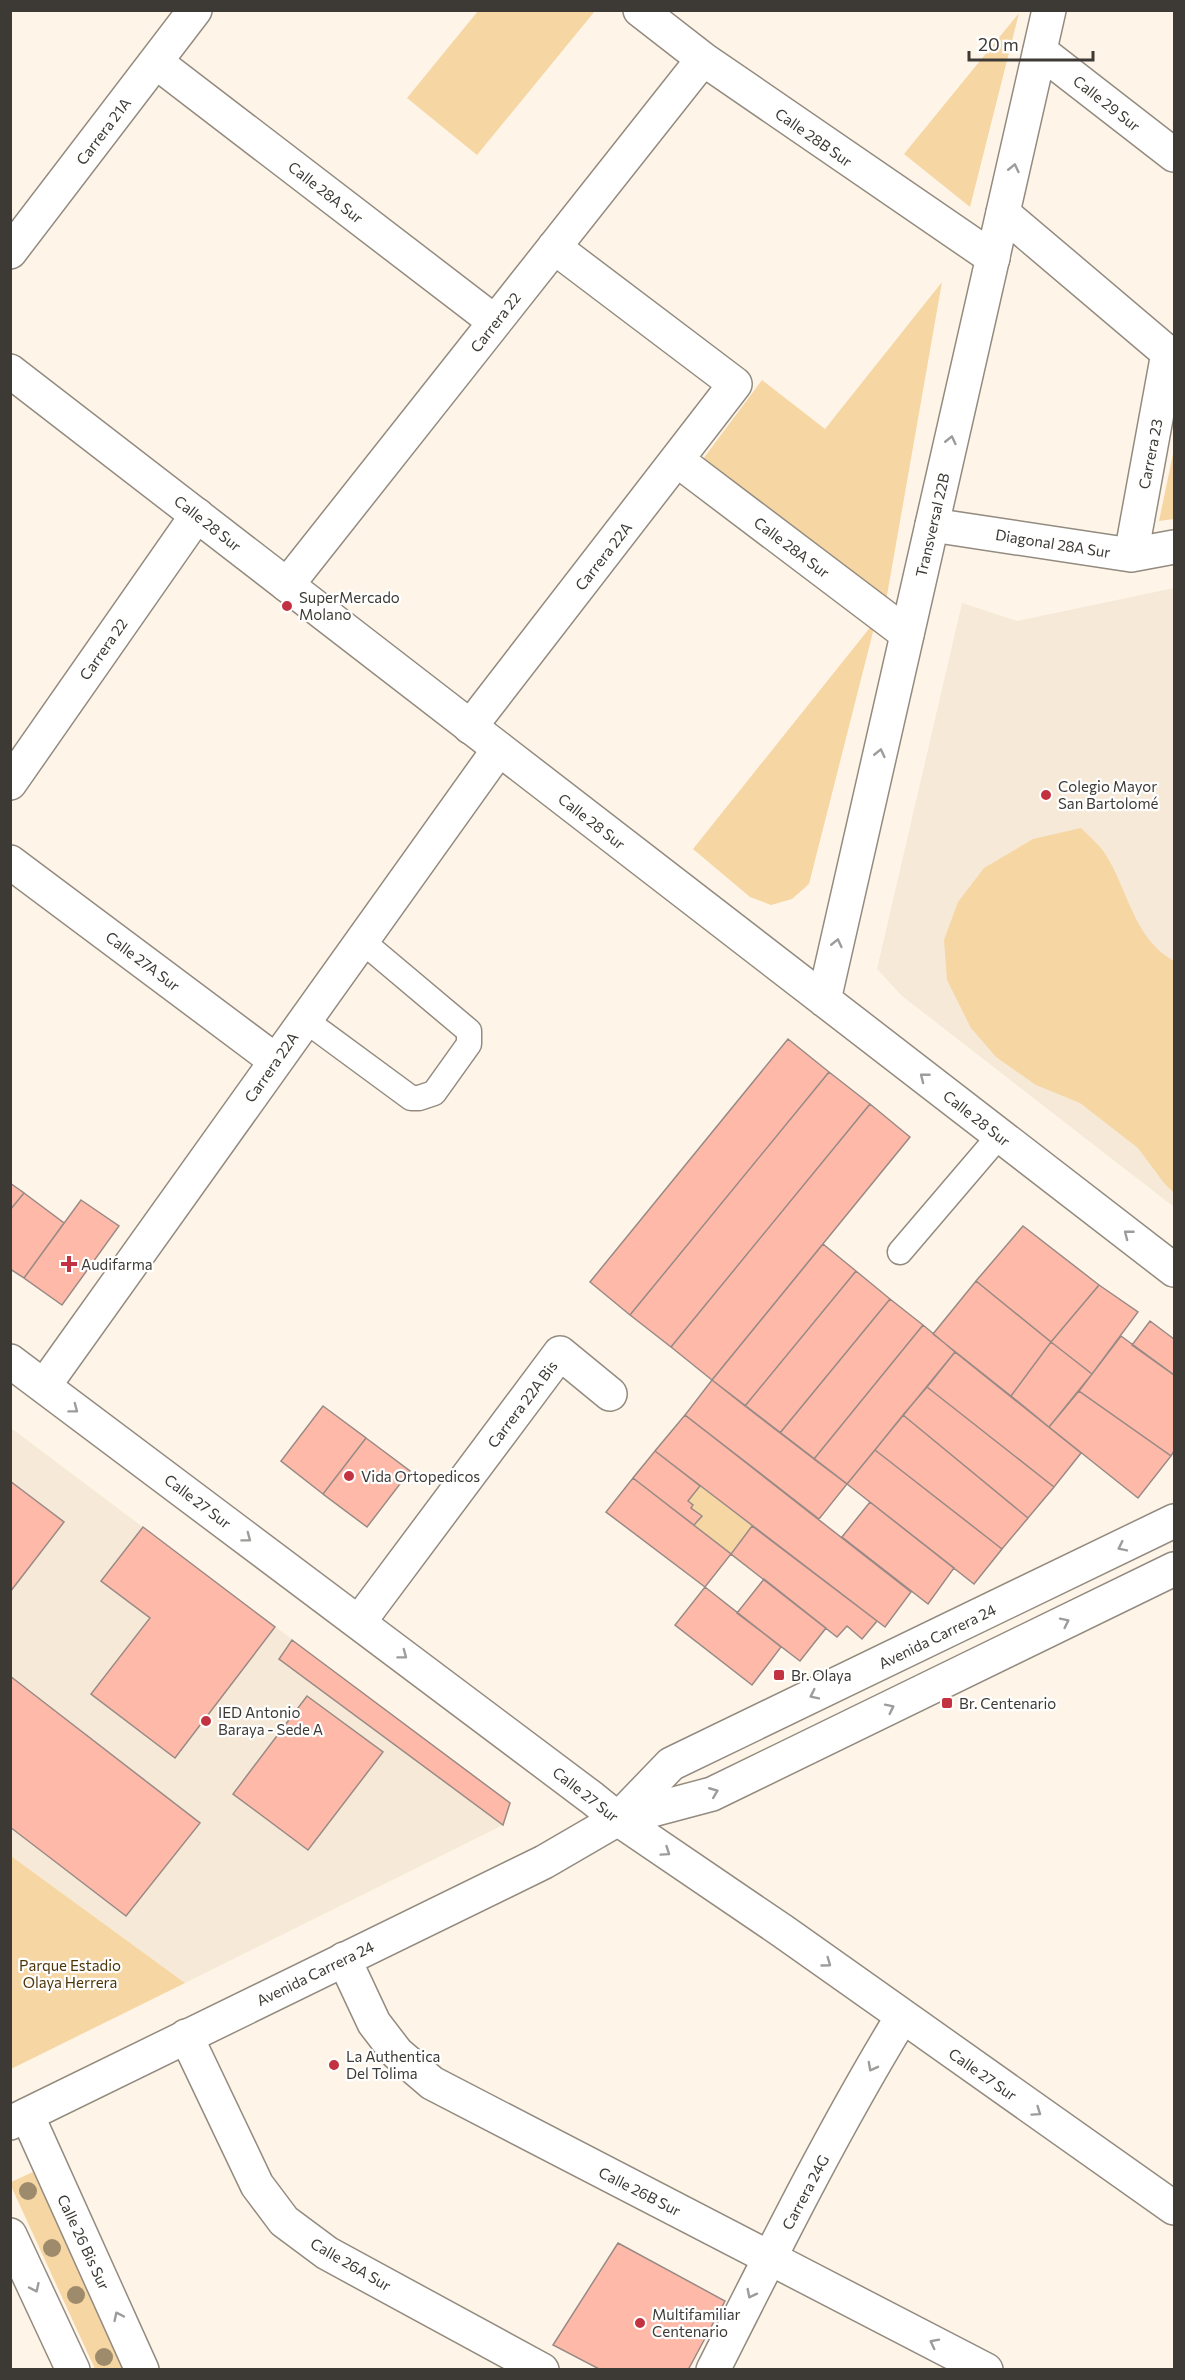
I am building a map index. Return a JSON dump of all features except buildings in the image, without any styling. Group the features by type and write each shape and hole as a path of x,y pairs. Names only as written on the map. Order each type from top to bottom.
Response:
{"street":[{"name":"Carrera 21A","path":"10,252 195,10"},
{"name":"Transversal 22B","path":"824,1000 1049,10"},
{"name":"Calle 28B Sur","path":"658,16 703,59 993,258"},
{"name":"Calle 29 Sur","path":"1040,51 1174,155"},
{"name":"Carrera 22","path":"287,585 703,59"},
{"name":"Calle 28A Sur","path":"156,62 495,322"},
{"path":"1003,213 1171,356"},
{"name":"Carrera 22A","path":"470,727 735,384 554,248"},
{"name":"Carrera 23","path":"1131,555 1171,356"},
{"name":"Calle 28 Sur","path":"10,371 1174,1270"},
{"name":"Calle 28A Sur","path":"677,460 907,634"},
{"name":"Carrera 22","path":"10,783 197,515"},
{"name":"Diagonal 28A Sur","path":"932,525 1131,555 1174,547"},
{"name":"Carrera 22A","path":"44,1386 499,749"},
{"name":"Calle 27A Sur","path":"10,862 276,1061"},
{"name":"Carrera 22A Bis","path":"359,1622 560,1353 610,1394"},
{"name":"Calle 27 Sur","path":"10,1361 583,1791 618,1820 784,1932 1174,2208"},
{"name":"Avenida Carrera 24","path":"618,1820 671,1764 1174,1521"},
{"name":"Avenida Carrera 24","path":"19,2119 544,1862 618,1820 712,1794 1174,1569"},
{"name":"Calle 26B Sur","path":"344,1959 374,2023 397,2053 432,2083 986,2370"},
{"name":"Carrera 24G","path":"712,2370 769,2258 879,2054 902,2017"},
{"name":"Calle 26A Sur","path":"186,2036 257,2185 284,2221 327,2253 542,2370"},
{"name":"Calle 26 Bis Sur","path":"19,2119 142,2370"},
{"path":"10,2235 73,2370"}],"lane":[{"path":"305,1020 411,1098 434,1093 469,1044 469,1031 362,940"},
{"path":"900,1252 999,1136"}],"shaded area":[{"name":"Colegio Mayor San Bartolomé","path":"1174,588 1174,1207 902,996 877,969 962,603 1017,621"},
{"name":"IED Antonio Baraya - Sede A","path":"11,1428 510,1803 503,1825 185,1983 11,1856"}],"green space":[{"path":"478,11 595,11 477,155 407,98"},
{"path":"1019,13 970,207 904,154"},
{"path":"942,282 886,601 700,463 762,380 825,429"},
{"path":"1174,449 1174,519 1159,521"},
{"path":"876,620 809,884 792,899 771,905 750,897 693,849"},
{"path":"1081,828 1104,852 1149,940 1174,961 1174,1193 1138,1148 1080,1103 1036,1085 996,1057 971,1028 947,980 944,940 958,902 984,868 1033,839"},
{"path":"700,1486 752,1526 731,1554 694,1525 702,1516 691,1508 693,1505 688,1501"},
{"name":"Parque Estadio Olaya Herrera","path":"11,1856 185,1983 11,2069"},
{"path":"33,2172 124,2369 95,2369 11,2186 11,2182"}],"place":[{"name":"SuperMercado Molano","path":"287,606"},
{"name":"Colegio Mayor San Bartolomé","path":"1046,795"},
{"name":"Audifarma","path":"69,1264"},
{"name":"Vida Ortopedicos","path":"349,1476"},
{"name":"Br. Olaya","path":"779,1675"},
{"name":"Br. Centenario","path":"947,1703"},
{"name":"IED Antonio Baraya - Sede A","path":"206,1721"},
{"name":"La Authentica Del Tolima","path":"334,2065"},
{"name":"Multifamiliar Centenario","path":"640,2323"}]}
